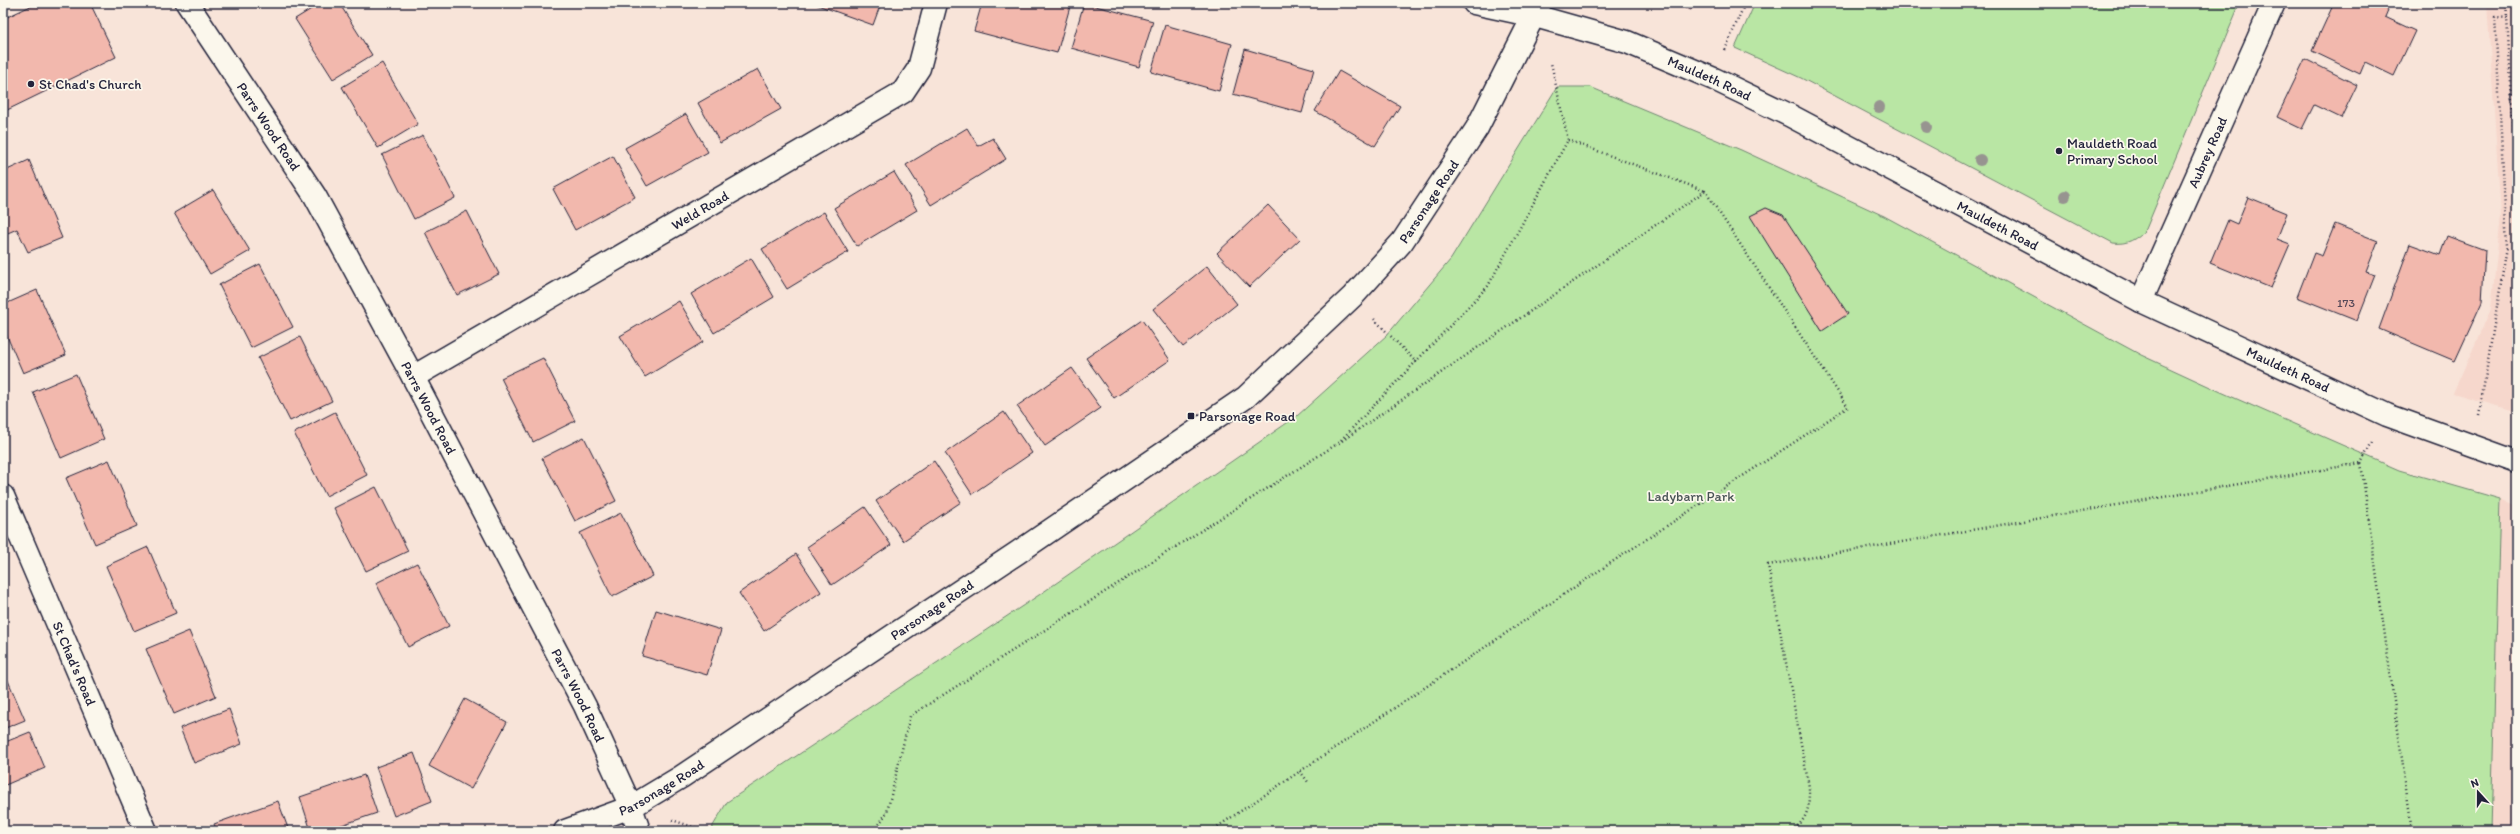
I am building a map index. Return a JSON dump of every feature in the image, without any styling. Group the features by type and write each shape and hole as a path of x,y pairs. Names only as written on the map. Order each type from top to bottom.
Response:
{"street":[{"name":"Parrs Wood Road","path":"187,3 315,196 413,377 585,706 632,807 638,831"},
{"name":"Weld Road","path":"413,377 903,92 919,68 936,3"},
{"name":"Mauldeth Road","path":"1474,3 1537,9 1627,42 1714,79 1788,115 2141,301 2387,415 2517,462"},
{"name":"Aubrey Road","path":"2141,301 2274,3"},
{"name":"Parsonage Road","path":"565,831 632,807 1017,553 1246,397 1353,296 1402,242 1477,128 1537,9"},
{"name":"St Chad's Road","path":"3,496 146,831"}],"path":[{"path":"1714,79 1745,3"},
{"path":"2506,3 2517,185"},
{"path":"2474,447 2507,247 2495,17 2507,18"},
{"path":"1336,445 1417,363 1488,286 1568,140 1552,63"},
{"path":"1211,831 1848,408 1705,191 1568,140"},
{"path":"875,831 887,812 910,716 1336,445 1705,191"},
{"path":"1372,317 1417,363"},
{"path":"1792,831 1802,824 1809,806 1809,787 1768,565 2361,463 2412,831"},
{"path":"1300,771 1308,782"}],"shaded area":[{"path":"2487,3 2517,3 2517,412 2453,393 2491,309 2501,216"},
{"path":"2500,499 2517,506 2517,831 2491,831 2490,820"}],"green space":[{"name":"Mauldeth Road Primary School","path":"1755,3 2240,3 2146,229 2139,236 2127,242 2113,243 1801,78 1735,48"},
{"name":"Ladybarn Park","path":"1557,87 1590,87 1741,150 1884,216 2141,355 2221,392 2399,470 2500,499 2491,831 710,831 727,802 1039,595 1297,416 1387,335 1451,259"}],"building":[{"name":"St Chad's Church","path":"37,3 90,3 116,57 3,112 3,19"},
{"path":"321,3 339,3 372,55 333,79 295,19"},
{"path":"812,3 881,3 873,25"},
{"path":"982,3 1071,3 1057,53 974,31"},
{"path":"1084,3 1153,21 1139,67 1071,48"},
{"path":"1675,3 1695,3 1691,10"},
{"path":"2334,3 2372,3 2388,10 2385,17 2415,31 2394,76 2365,62 2360,74 2312,51"},
{"path":"1165,25 1232,44 1219,91 1151,72"},
{"path":"1245,49 1314,69 1302,113 1233,94"},
{"path":"2305,59 2357,85 2341,118 2314,105 2302,129 2277,117"},
{"path":"382,63 418,124 378,148 342,87"},
{"path":"758,69 781,109 720,143 698,103"},
{"path":"1339,71 1400,106 1375,146 1315,111"},
{"path":"686,114 708,152 647,186 625,148"},
{"path":"967,128 978,146 993,138 1006,159 931,205 906,165"},
{"path":"423,135 455,198 414,219 382,155"},
{"path":"613,156 635,197 575,230 553,189"},
{"path":"29,160 62,238 28,252 17,229 3,235 3,167 5,171"},
{"path":"894,172 917,210 857,246 834,208"},
{"path":"213,190 250,251 210,274 174,213"},
{"path":"2248,197 2287,213 2277,239 2290,244 2271,288 2210,263 2228,220 2237,224"},
{"path":"1268,205 1300,239 1249,287 1217,253"},
{"path":"1766,208 1783,215 1848,314 1822,331 1750,216"},
{"path":"467,211 499,274 457,295 425,232"},
{"path":"824,212 848,252 787,289 762,249"},
{"path":"2335,224 2378,241 2366,272 2375,275 2357,321 2297,297 2314,253 2322,256"},
{"path":"2447,236 2485,250 2482,302 2455,361 2379,329 2410,244 2440,255"},
{"path":"751,258 774,297 714,333 691,294"},
{"path":"260,264 293,327 251,348 219,285"},
{"path":"1207,266 1237,304 1183,347 1153,309"},
{"path":"37,290 66,355 23,373 3,327 3,305"},
{"path":"679,301 703,342 645,377 620,336"},
{"path":"1142,320 1170,360 1114,398 1086,358"},
{"path":"300,337 332,401 290,421 258,358"},
{"path":"543,358 575,421 533,442 501,378"},
{"path":"1072,368 1101,408 1045,446 1017,406"},
{"path":"76,374 104,439 61,458 33,392"},
{"path":"335,412 367,475 326,496 294,433"},
{"path":"1004,412 1032,453 972,494 945,453"},
{"path":"584,437 616,501 575,521 542,458"},
{"path":"109,460 137,526 95,544 66,478"},
{"path":"934,461 961,502 903,541 876,501"},
{"path":"376,487 408,551 366,571 334,508"},
{"path":"865,507 891,545 832,585 807,547"},
{"path":"621,513 653,576 612,597 580,533"},
{"path":"148,547 176,613 134,631 106,566"},
{"path":"796,554 821,592 764,631 739,593"},
{"path":"417,563 449,626 408,647 376,583"},
{"path":"656,610 721,630 707,675 642,656"},
{"path":"189,631 216,696 174,714 146,649"},
{"path":"3,669 25,720 3,729"},
{"path":"465,699 507,722 471,789 429,766"},
{"path":"229,709 242,744 194,763 180,728"},
{"path":"30,732 45,768 3,786 3,743"},
{"path":"414,753 432,801 394,816 376,767"},
{"path":"364,775 377,813 324,831 311,831 300,797"},
{"path":"278,801 289,831 217,831 214,824"}],"place":[{"name":"St Chad's Church","path":"31,84"},
{"name":"Mauldeth Road Primary School","path":"2059,151"},
{"name":"Parsonage Road","path":"1191,416"}]}
